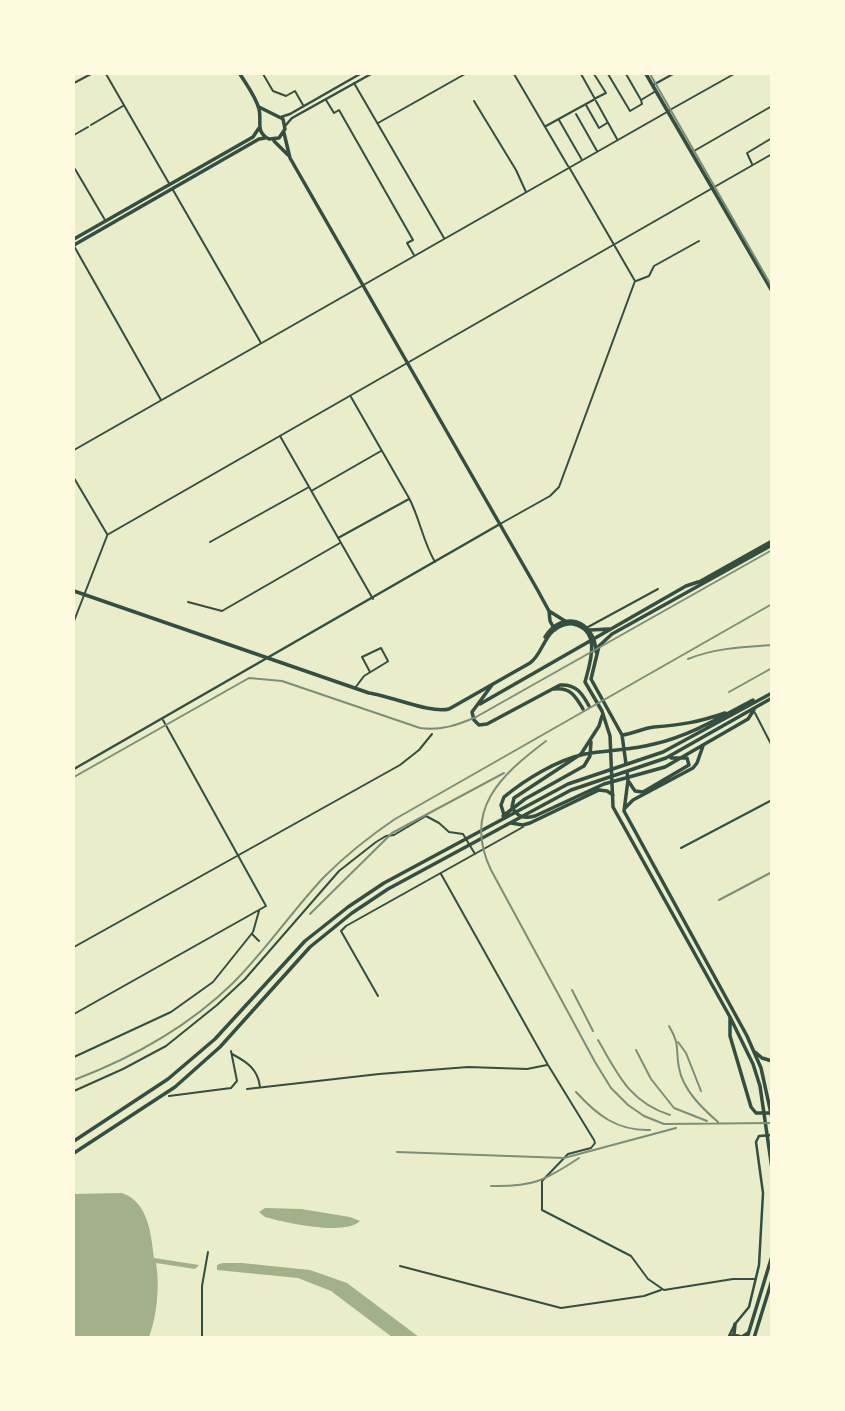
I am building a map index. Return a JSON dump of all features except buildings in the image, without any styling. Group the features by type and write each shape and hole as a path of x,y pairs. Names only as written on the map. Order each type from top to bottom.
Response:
{"main road":[{"path":"240,74 259,107 261,120 251,140"},
{"path":"259,107 281,117 360,74"},
{"path":"285,126 292,118 371,74"},
{"path":"646,74 772,291"},
{"path":"261,120 270,114"},
{"path":"281,117 290,158"},
{"path":"259,128 265,138"},
{"path":"272,140 284,133"},
{"path":"74,245 251,140 272,140 290,158 549,611 554,628"},
{"path":"74,239 171,186"},
{"path":"74,769 500,524"},
{"path":"549,611 589,629 612,629 772,543"},
{"path":"772,543 604,639 591,679 622,735 628,780 624,810 753,1050 761,1068 772,1118"},
{"path":"589,706 574,687 563,685 484,725 472,718 473,710 480,704 686,586 698,582"},
{"path":"74,591 369,694 387,696 435,710 449,709 533,660 547,634 567,621"},
{"path":"554,628 572,624 585,629 589,634 592,657 585,682 603,713 610,736 613,807 737,1030 757,1076 771,1167"},
{"path":"589,629 595,642 596,657"},
{"path":"480,704 493,683"},
{"path":"549,690 558,688 569,691 575,695 583,709"},
{"path":"614,797 607,791 595,792 530,823 517,825 507,820 502,811 502,800 507,794 560,762 587,754 642,747 685,734 771,695"},
{"path":"74,1153 161,1097 184,1078 220,1047 310,947 352,913 388,889 572,790 666,758 755,708 771,695"},
{"path":"74,1141 161,1085 210,1044 297,950 339,914 384,883 575,781 663,752 771,695"},
{"path":"603,713 600,724 581,754 514,798 512,807 517,814 524,818 535,816 590,789 670,764 748,719 755,708"},
{"path":"622,735 656,727 693,723 737,709"},
{"path":"493,824 525,799 576,772 590,756 590,737"},
{"path":"624,810 629,802 695,766 707,742"},
{"path":"628,780 639,793 689,765 687,758 666,758"},
{"path":"730,1017 728,1029 752,1110 761,1114 772,1112"},
{"path":"728,1029 732,1027 737,1030"},
{"path":"753,1050 762,1058 770,1060"},
{"path":"761,1068 770,1060"},
{"path":"729,1337 735,1324 747,1311 757,1279 761,1255 763,1200 756,1142 759,1136 772,1135"},
{"path":"747,1338 772,1256"},
{"path":"754,1338 772,1280"},
{"path":"735,1324 733,1330 736,1336"},
{"path":"729,1337 742,1337 749,1331"}],"street":[{"path":"74,83 91,74"},
{"path":"106,74 261,344"},
{"path":"263,74 273,91 286,96 295,91 303,106"},
{"path":"378,124 465,74"},
{"path":"514,74 635,281"},
{"path":"581,74 618,140"},
{"path":"545,127 606,93 594,74"},
{"path":"608,74 630,111 642,104 626,74"},
{"path":"652,85 673,74"},
{"path":"74,450 734,74"},
{"path":"354,83 445,239"},
{"path":"641,100 656,91"},
{"path":"326,99 334,113 339,110 412,240 407,243 415,256"},
{"path":"474,101 516,170 526,192"},
{"path":"585,104 599,128 608,123"},
{"path":"74,135 124,105"},
{"path":"691,152 772,106"},
{"path":"576,114 597,152"},
{"path":"558,119 582,160"},
{"path":"752,165 747,153 772,138"},
{"path":"74,621 107,535 772,154"},
{"path":"75,170 105,221"},
{"path":"635,281 649,276 654,267 699,241"},
{"path":"74,245 162,400"},
{"path":"500,524 550,496 559,487 635,281"},
{"path":"350,396 410,498 426,547 435,562"},
{"path":"280,435 373,598"},
{"path":"311,491 382,450"},
{"path":"74,478 107,535"},
{"path":"210,542 309,487"},
{"path":"338,538 410,498"},
{"path":"188,602 222,611 341,543"},
{"path":"589,629 658,589"},
{"path":"354,689 364,676 388,661 381,648 362,657 370,672"},
{"path":"755,708 756,718 772,746"},
{"path":"74,1014 266,906 162,719"},
{"path":"74,947 400,765 419,750 432,734"},
{"path":"681,848 772,800"},
{"path":"74,1091 166,1046 217,1005 259,964 339,871 386,836 394,835 426,816 449,832 463,834 475,854"},
{"path":"378,996 341,931 530,823"},
{"path":"441,874 595,1143 591,1148 568,1154 542,1181 542,1210 631,1256 648,1279 662,1289"},
{"path":"74,1057 171,1012 213,982 251,934 259,910"},
{"path":"251,934 260,940"},
{"path":"169,1096 231,1088 237,1081 231,1052 247,1062 258,1074 260,1087"},
{"path":"247,1089 405,1072 468,1067 527,1069 548,1065"},
{"path":"202,1338 202,1286 208,1252"},
{"path":"400,1266 561,1308 644,1296 662,1289 733,1279 757,1279"}],"shaded area":[{"path":"122,1193 138,1203 143,1211 154,1258 199,1265 195,1269 156,1263 157,1300 149,1337 74,1337 74,1194"},
{"path":"265,1208 301,1209 360,1221 342,1228 315,1227 265,1217 259,1212"},
{"path":"222,1263 310,1270 347,1283 419,1337 392,1337 331,1291 298,1278 217,1270 217,1265"}],"tram line":[{"path":"650,74 772,287"},
{"path":"74,777 249,678 282,681 420,728 435,729 456,725 476,717 772,550"}],"railway":[{"path":"74,1080 117,1062 158,1040 216,999 245,970 324,877 358,846 395,819 772,604"},
{"path":"688,659 719,650 772,645"},
{"path":"729,692 772,668"},
{"path":"546,741 514,767 491,796 481,829 483,849 491,870 595,1062 611,1088 628,1105 644,1116 664,1124 772,1123"},
{"path":"310,914 392,833 504,773"},
{"path":"719,900 772,872"},
{"path":"572,990 593,1031"},
{"path":"669,1026 676,1043 679,1068 685,1084 700,1105 718,1122"},
{"path":"598,1040 634,1095 644,1103 670,1115"},
{"path":"678,1042 686,1053 701,1091"},
{"path":"636,1050 651,1079 674,1108 707,1121"},
{"path":"576,1092 609,1120 627,1128 650,1130"},
{"path":"397,1152 564,1158 676,1128"},
{"path":"491,1186 538,1181 579,1158"}]}
